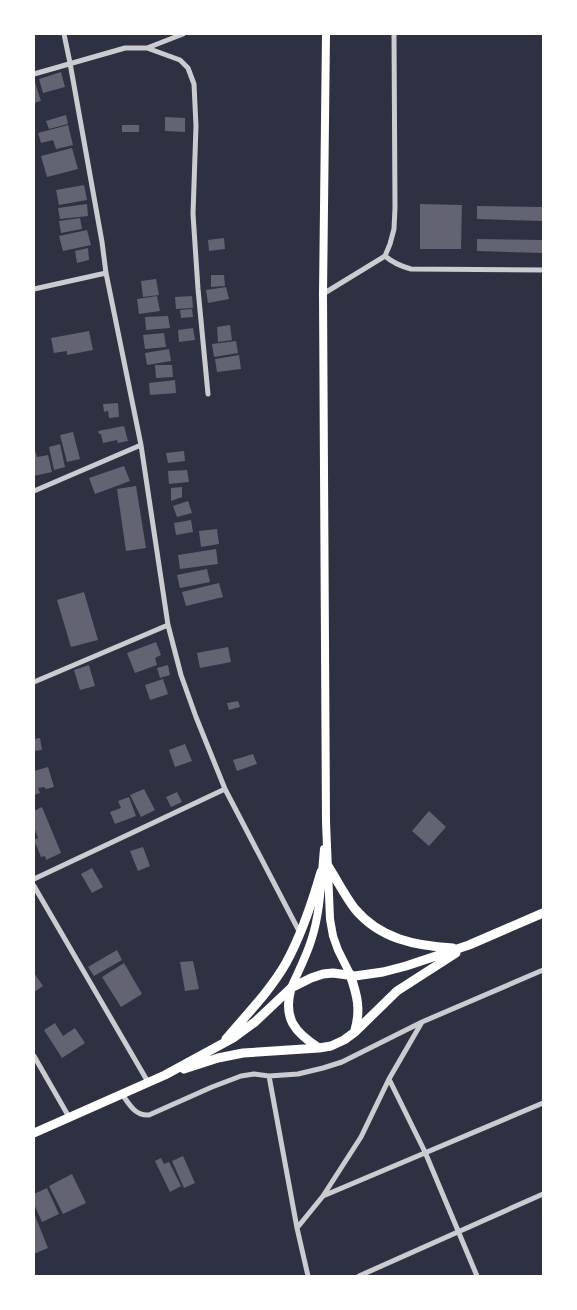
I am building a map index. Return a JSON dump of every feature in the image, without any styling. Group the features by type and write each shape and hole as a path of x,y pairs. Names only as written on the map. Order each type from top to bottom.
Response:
{"highway":[{"path":"222,1044 254,1008 286,963 310,912 325,869"},
{"path":"325,869 355,909 374,927 396,939 434,947 458,948"},
{"path":"34,1132 165,1075 218,1058 243,1053 319,1048 338,1043 355,1032 397,991 415,978 469,945 543,913"},
{"path":"165,1075 244,1031 291,988 311,978 323,974 350,974 355,976 383,972 469,945"},
{"path":"350,974 359,1009 355,1032"},
{"path":"291,988 288,1008 294,1026 301,1035 319,1048"}],"main road":[{"path":"326,34 323,294 325,869 330,918 334,936 343,963 350,974"},
{"path":"291,988 311,940 325,869"}],"street":[{"path":"64,34 106,273 141,445 168,625 181,675 225,789 301,933"},
{"path":"147,48 183,34"},
{"path":"323,294 384,256 394,230 394,34"},
{"path":"34,74 125,48 147,48 180,60 188,68 194,84 196,126 193,214 208,394"},
{"path":"384,256 400,266 411,269 543,270"},
{"path":"34,289 106,273"},
{"path":"34,490 141,445"},
{"path":"34,682 168,625"},
{"path":"34,879 225,789"},
{"path":"34,886 148,1082"},
{"path":"122,1094 138,1114 149,1115 241,1076 254,1074 269,1076 298,1074 323,1068 342,1062 422,1022 543,970"},
{"path":"296,1228 323,1196 361,1137 389,1079 422,1022"},
{"path":"34,1056 69,1117"},
{"path":"269,1076 296,1228 308,1276"},
{"path":"389,1079 425,1152 478,1276"},
{"path":"323,1196 543,1104"},
{"path":"359,1276 543,1194"}],"building":[{"path":"61,72 65,87 43,93 39,79"},
{"path":"34,79 41,101 34,103"},
{"path":"66,115 68,124 49,129 46,121"},
{"path":"165,117 185,118 185,132 165,131"},
{"path":"68,125 73,145 56,149 53,140 41,143 38,133"},
{"path":"122,125 139,125 139,132 122,132"},
{"path":"72,148 78,169 47,177 41,156"},
{"path":"84,185 87,200 59,205 56,190"},
{"path":"87,204 88,216 60,219 58,208"},
{"path":"420,204 462,205 461,249 420,249"},
{"path":"477,206 543,207 543,221 477,219"},
{"path":"80,218 82,229 61,233 59,221"},
{"path":"87,230 91,245 63,251 59,236"},
{"path":"224,238 225,249 209,251 208,240"},
{"path":"477,239 543,240 543,253 477,251"},
{"path":"88,248 89,260 77,263 75,251"},
{"path":"211,275 224,275 225,286 211,287"},
{"path":"156,279 159,295 143,297 141,281"},
{"path":"226,287 229,299 208,303 206,290"},
{"path":"157,296 160,311 139,314 137,299"},
{"path":"192,296 193,308 176,309 175,297"},
{"path":"192,309 193,317 181,318 180,310"},
{"path":"168,316 170,328 146,330 145,317"},
{"path":"230,325 232,340 218,342 217,327"},
{"path":"193,328 195,340 179,342 178,330"},
{"path":"89,331 93,350 67,355 67,351 54,353 51,338"},
{"path":"164,333 166,347 145,349 143,335"},
{"path":"236,341 238,353 214,357 212,344"},
{"path":"169,349 171,361 147,365 145,353"},
{"path":"239,355 241,369 217,372 215,359"},
{"path":"155,365 172,365 173,377 156,378"},
{"path":"175,380 176,393 150,395 149,383"},
{"path":"118,403 119,417 109,418 108,411 104,412 103,404"},
{"path":"124,426 128,441 118,443 117,440 103,443 101,434 98,431"},
{"path":"73,432 80,459 67,462 60,435"},
{"path":"60,444 65,467 54,470 49,447"},
{"path":"34,447 37,457 48,455 52,472 34,476"},
{"path":"184,451 185,461 168,463 166,453"},
{"path":"124,466 130,481 95,494 89,478"},
{"path":"187,470 189,482 169,484 168,471"},
{"path":"136,486 146,548 126,551 117,489"},
{"path":"182,487 182,497 171,501 171,488"},
{"path":"188,501 192,513 177,517 173,506"},
{"path":"191,520 193,532 176,535 174,523"},
{"path":"217,529 219,544 201,547 199,531"},
{"path":"216,549 218,564 180,569 178,555"},
{"path":"207,569 210,582 180,588 177,575"},
{"path":"219,583 223,597 186,606 182,592"},
{"path":"84,592 98,640 71,647 57,600"},
{"path":"156,642 161,655 155,658 157,665 135,673 127,653"},
{"path":"228,647 231,662 200,668 197,653"},
{"path":"89,665 95,686 80,690 74,670"},
{"path":"168,665 170,675 160,678 157,668"},
{"path":"163,679 168,694 150,700 145,685"},
{"path":"238,701 240,707 229,710 227,703"},
{"path":"40,738 42,750 34,751 34,739"},
{"path":"185,744 192,761 175,767 169,750"},
{"path":"253,754 257,764 237,771 233,760"},
{"path":"48,767 54,787 38,788 40,793 34,795 34,771"},
{"path":"144,789 155,810 141,817 130,795"},
{"path":"177,792 182,802 171,807 166,797"},
{"path":"129,797 136,816 115,824 110,812 121,808 118,801"},
{"path":"42,807 61,853 46,860 45,856 41,857 34,840 38,838 34,827 34,811"},
{"path":"429,811 446,827 429,846 412,831"},
{"path":"143,847 150,866 138,871 130,851"},
{"path":"92,868 103,887 92,893 81,874"},
{"path":"117,950 122,960 94,976 88,967"},
{"path":"193,961 199,989 185,991 180,962"},
{"path":"124,963 142,994 121,1007 102,977"},
{"path":"34,973 43,986 34,992"},
{"path":"55,1023 63,1036 75,1028 85,1043 62,1058 44,1030"},
{"path":"183,1156 195,1183 184,1188 172,1161"},
{"path":"161,1158 164,1164 169,1162 181,1186 170,1192 155,1161"},
{"path":"72,1174 86,1203 63,1214 49,1186"},
{"path":"47,1188 59,1214 42,1222 34,1204 34,1194"},
{"path":"34,1213 48,1248 34,1254"}]}
